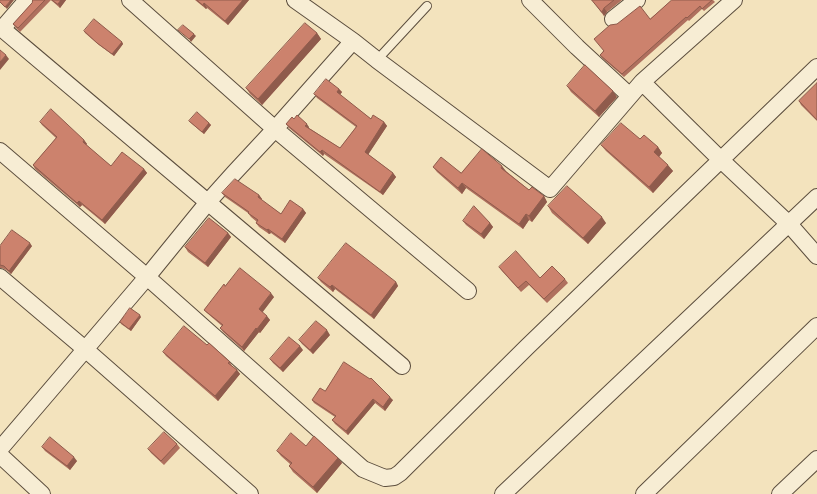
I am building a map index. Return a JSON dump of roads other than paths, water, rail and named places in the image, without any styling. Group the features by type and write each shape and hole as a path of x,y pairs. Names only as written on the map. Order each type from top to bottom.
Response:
{"street":[{"path":"27,0 1,28 402,366"},
{"path":"130,0 275,130 468,291"},
{"path":"295,0 353,41 550,189 642,82 734,0"},
{"path":"530,0 571,42 630,96"},
{"path":"613,19 637,0"},
{"path":"0,449 147,277 208,202 275,130 353,41"},
{"path":"0,151 147,277 363,468 385,478 394,477 400,472 817,67"},
{"path":"642,82 721,160 789,224 817,256"},
{"path":"503,494 817,197"},
{"path":"0,277 85,349 250,494"},
{"path":"644,494 817,326"},
{"path":"0,455 42,494"},
{"path":"780,494 817,459"}],"lane":[{"path":"377,60 426,6"}]}
